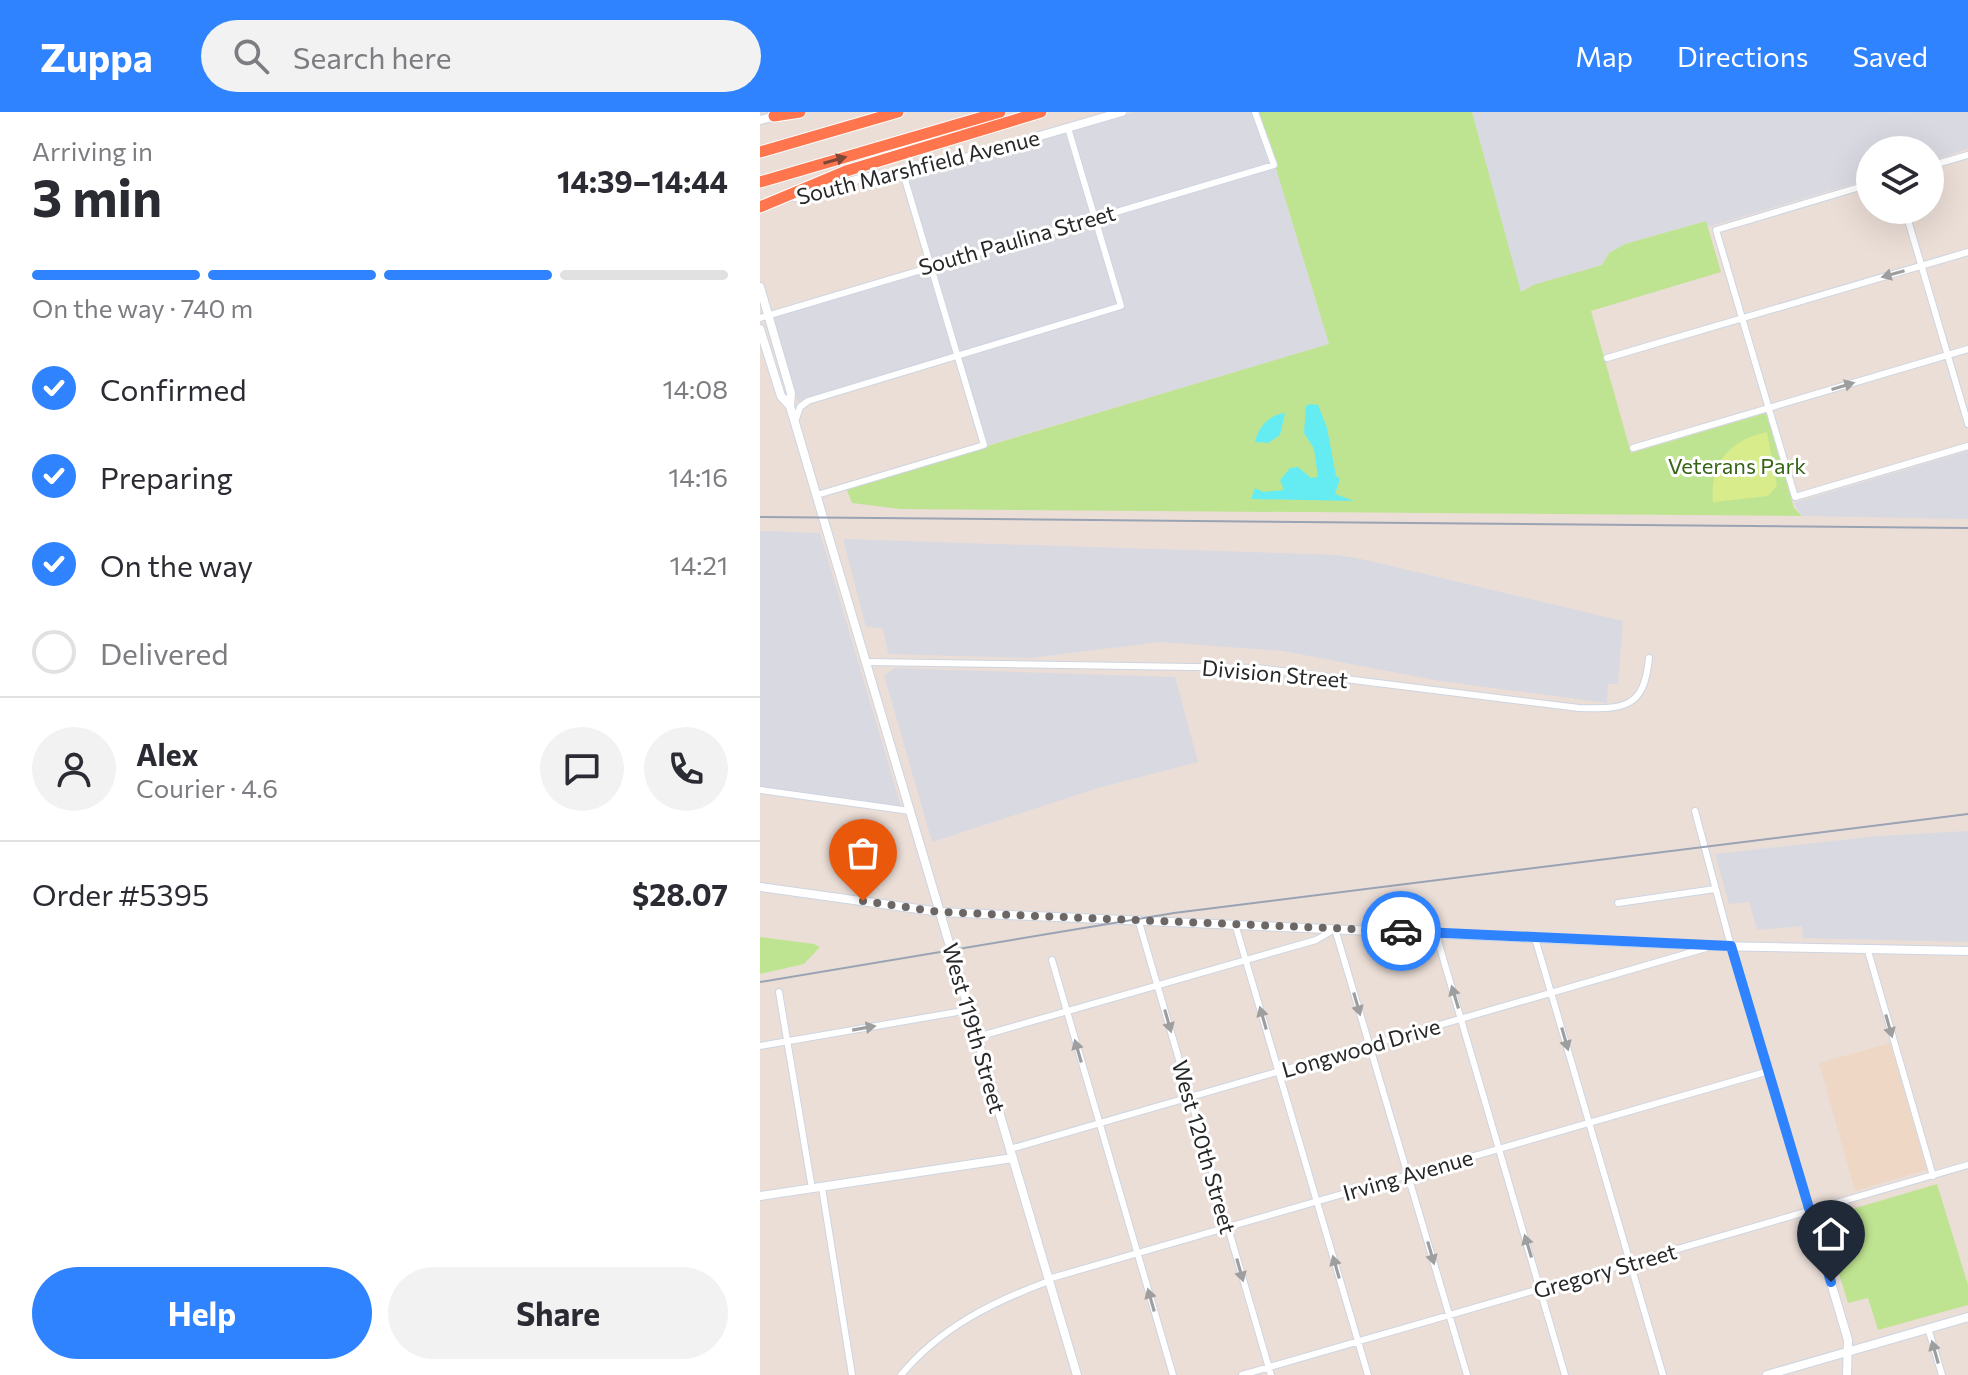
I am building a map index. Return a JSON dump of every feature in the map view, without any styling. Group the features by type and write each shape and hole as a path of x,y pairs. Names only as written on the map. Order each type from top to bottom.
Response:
{"highway":[{"path":"774,116 800,112"},
{"path":"760,152 898,112"},
{"path":"760,182 1000,112"},
{"path":"760,207 846,171 1041,112"}],"street":[{"path":"760,120 788,112"},
{"name":"South Marshfield Avenue","path":"760,207 855,180 903,173 1122,112"},
{"name":"South Paulina Street","path":"764,317 930,265 1274,165 1255,112"},
{"path":"795,422 800,407 808,401 1121,306 1068,128"},
{"path":"1944,162 1968,155"},
{"path":"817,495 984,445 903,173"},
{"path":"1856,188 1716,230 1795,497 1968,446"},
{"path":"1909,224 1968,424"},
{"path":"1607,358 1968,252"},
{"name":"West 119th Street","path":"760,287 764,317 791,393 790,406 1077,1375"},
{"name":"West 119th Street","path":"760,329 781,396 790,406"},
{"path":"1633,448 1968,349"},
{"path":"791,393 798,400 808,401"},
{"name":"Division Street","path":"866,662 1257,668 1579,708 1612,709 1630,705 1640,694 1649,658"},
{"path":"760,790 910,811"},
{"path":"1695,811 1731,946 1848,1340 1847,1375"},
{"path":"760,887 940,912 1713,946 1968,951"},
{"path":"1618,903 1715,889"},
{"name":"West 120th Street","path":"1138,919 1270,1371"},
{"path":"1235,924 1368,1375"},
{"path":"977,1037 1316,940 1335,929"},
{"path":"1335,929 1467,1375"},
{"path":"1436,934 1565,1375"},
{"path":"1535,938 1663,1375"},
{"name":"Longwood Drive","path":"1011,1153 1099,1123 1713,946"},
{"path":"1868,951 1933,1176"},
{"path":"1052,960 1173,1375"},
{"path":"779,992 852,1375"},
{"path":"760,1046 969,1010"},
{"name":"Irving Avenue","path":"901,1375 955,1325 999,1301 1049,1280 1769,1071"},
{"path":"760,1196 817,1189 1011,1153"},
{"name":"Gregory Street","path":"1242,1375 1270,1371 1358,1342 1968,1165"},
{"path":"1767,1375 1968,1317"},
{"path":"1928,1328 1942,1375"}],"shaded area":[{"path":"1135,112 1259,112 1329,344 985,446 958,353 798,402 771,314 931,266 906,177"},
{"path":"1472,112 1968,112 1968,149 1944,157 1944,136 1856,136 1856,183 1707,227 1705,221 1625,244 1609,253 1602,265 1533,285 1520,292"},
{"path":"1968,451 1968,519 1802,516 1793,503"},
{"path":"760,531 820,533 901,807 760,788"},
{"path":"843,539 1338,555 1366,560 1623,621 1618,684 1608,684 1607,703 1440,681 1283,651 1160,642 1030,658 888,654 883,628 866,627"},
{"path":"895,668 1175,677 1198,762 1098,788 932,842 884,675"},
{"path":"1968,831 1968,942 1803,938 1802,926 1757,930 1749,902 1729,904 1715,854 1878,836"},
{"path":"1890,1043 1927,1170 1855,1191 1819,1063"}],"green space":[{"name":"Veterans Park","path":"1259,112 1472,112 1521,292 1533,285 1602,265 1609,253 1625,244 1706,221 1721,272 1591,311 1631,453 1766,413 1794,508 1802,516 900,509 852,503 846,488 1329,344"},
{"name":"Veterans Park","path":"1767,432 1777,486 1768,496 1713,502 1715,476 1725,455 1742,441"},
{"path":"760,937 820,947 804,964 760,974"},
{"path":"1937,1184 1968,1285 1968,1305 1878,1330 1868,1298 1848,1303 1822,1218"}],"water":[{"path":"1318,405 1327,428 1336,476 1340,479 1335,494 1354,501 1251,499 1255,488 1263,492 1284,490 1280,480 1290,468 1298,467 1311,478 1318,477 1314,449 1304,433 1306,406"},
{"path":"1285,413 1280,435 1268,443 1255,442 1265,423"}],"railway":[{"path":"760,517 1968,528"},
{"path":"760,982 1174,913 1968,814"}],"way so far":[{"path":"863,901 940,912 1032,913 1401,931"}],"route":[{"path":"1401,931 1731,946 1831,1282"}]}
